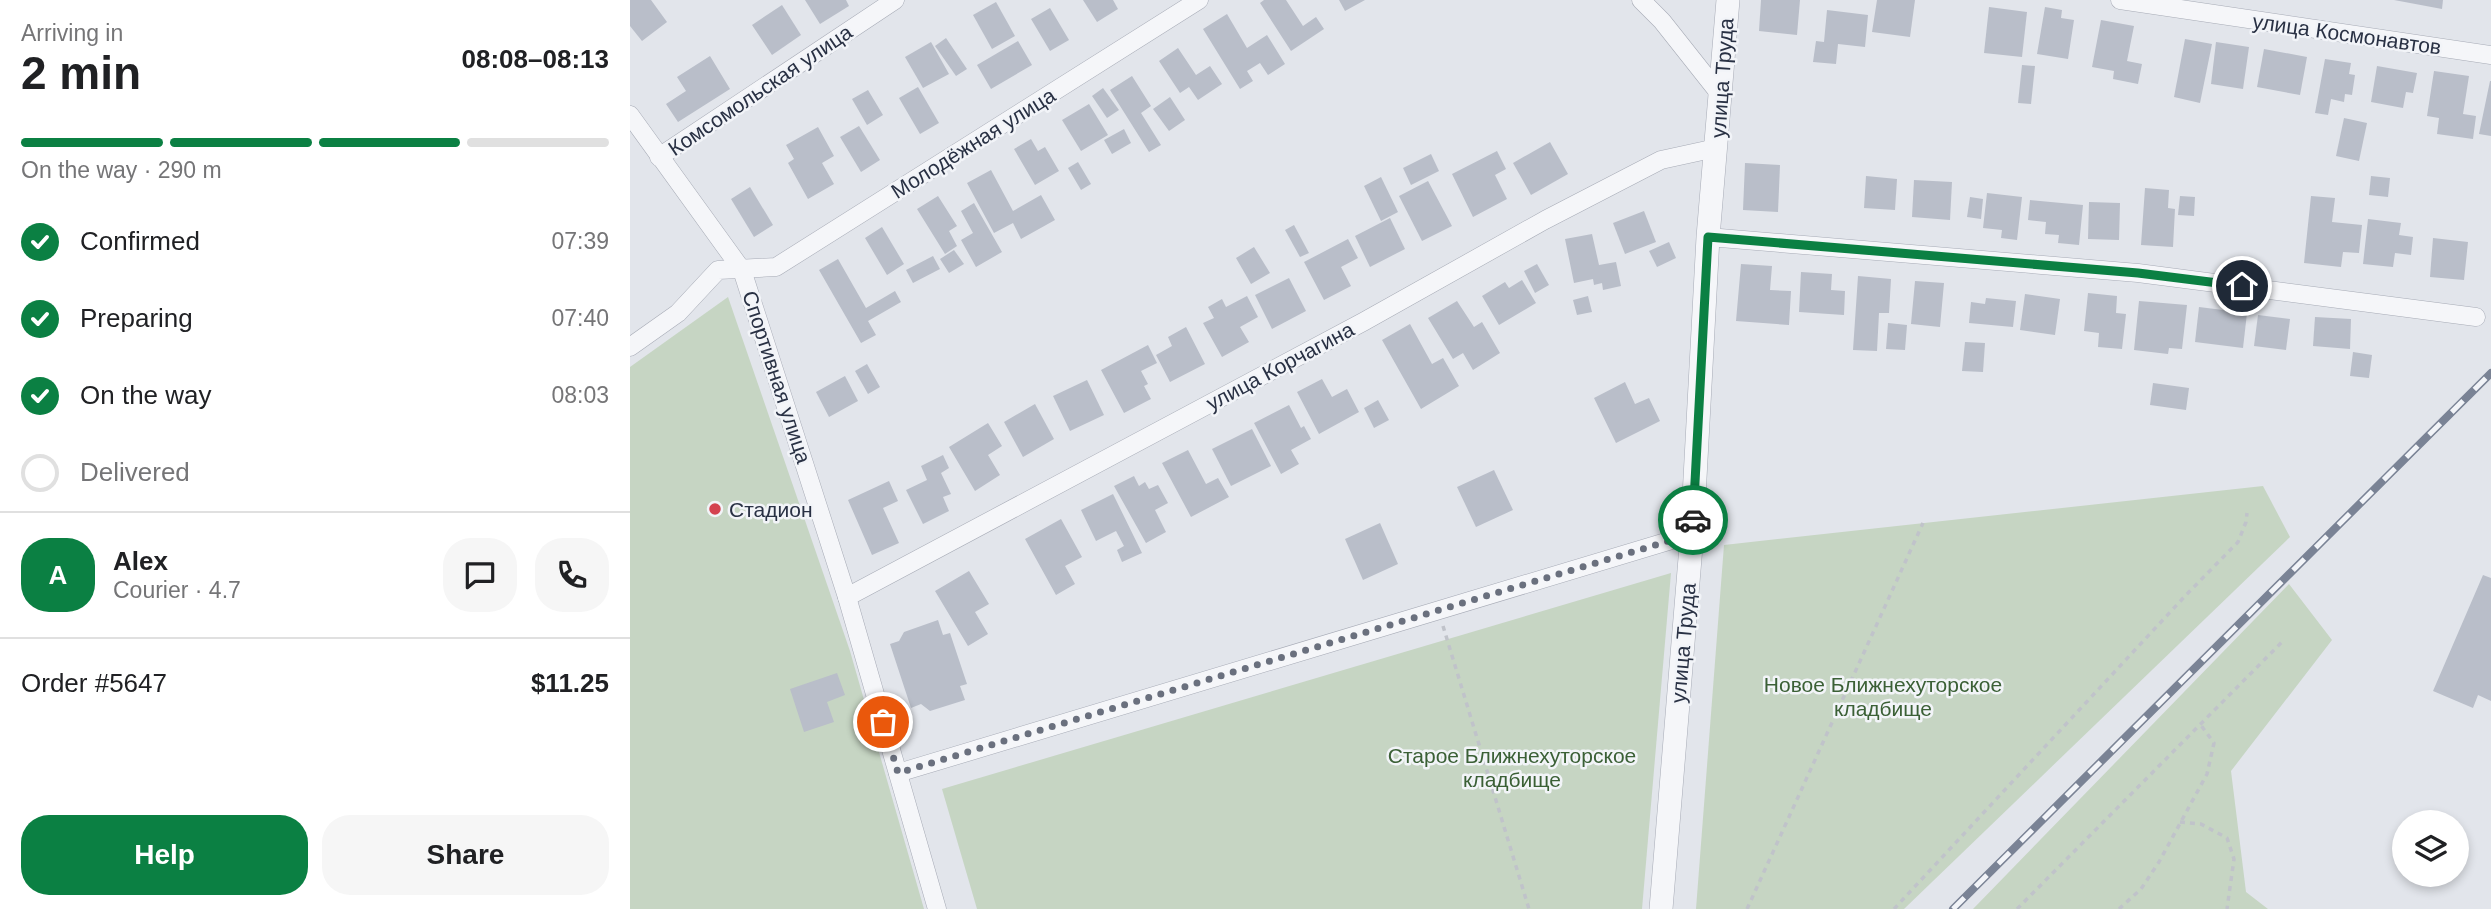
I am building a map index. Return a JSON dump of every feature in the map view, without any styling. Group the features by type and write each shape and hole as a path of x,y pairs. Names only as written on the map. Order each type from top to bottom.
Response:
{"street":[{"name":"Комсомольская улица","path":"659,157 895,0"},
{"name":"Молодёжная улица","path":"630,347 678,313 718,270 776,267 1199,0"},
{"path":"1642,0 1719,93"},
{"name":"улица Труда","path":"1661,909 1692,534 1708,237 1728,0"},
{"name":"улица Космонавтов","path":"2120,0 2491,55"},
{"name":"Спортивная улица","path":"630,115 743,270 847,597 937,909"},
{"name":"улица Корчагина","path":"847,597 1661,160 1716,148"},
{"path":"1708,237 2138,273 2476,317"},
{"path":"898,773 1692,534"}],"path":[{"path":"1894,909 2238,542 2246,522 2246,513"},
{"path":"1747,909 1923,523"},
{"path":"1438,612 1529,909"},
{"path":"2017,909 2282,642"},
{"path":"2119,909 2141,889 2159,862 2207,774 2214,743 2200,724"},
{"path":"2179,822 2201,824 2227,838 2234,859 2227,909"}],"green space":[{"path":"728,297 850,651 924,909 630,909 630,367"},
{"name":"Новое Ближнехуторское кладбище","path":"2263,486 2290,537 1904,909 1696,909 1724,545"},
{"name":"Старое Ближнехуторское кладбище","path":"1671,573 1642,909 977,909 942,789"},
{"path":"2289,584 2332,640 2231,771 2246,892 2268,909 1973,909"}],"building":[{"path":"630,0 651,0 667,22 642,41 630,26"},
{"path":"805,0 846,0 849,6 820,24"},
{"path":"1083,0 1113,0 1118,9 1097,22"},
{"path":"1264,0 1286,0 1303,26 1316,17 1324,29 1291,51 1260,3"},
{"path":"1339,0 1365,0 1345,11"},
{"path":"1761,0 1800,0 1797,35 1759,31"},
{"path":"1877,0 1915,0 1910,37 1872,32"},
{"path":"2394,0 2443,0 2442,9"},
{"path":"996,2 1015,36 992,49 973,15"},
{"path":"782,5 801,35 772,55 752,25"},
{"path":"1989,7 2027,12 2022,57 1984,53"},
{"path":"2045,7 2062,10 2061,18 2074,20 2068,59 2037,54"},
{"path":"1050,8 1069,40 1050,51 1031,19"},
{"path":"1827,10 1868,15 1865,47 1838,44 1836,64 1813,62 1816,41 1824,42"},
{"path":"1227,14 1247,48 1267,35 1285,64 1268,75 1260,63 1247,71 1253,81 1240,89 1203,29"},
{"path":"2101,20 2134,26 2127,61 2142,64 2138,84 2113,79 2114,71 2092,67"},
{"path":"946,38 967,69 956,76 935,46"},
{"path":"2185,39 2212,44 2200,103 2174,97"},
{"path":"1018,41 1032,65 991,89 977,65"},
{"path":"931,42 949,74 923,88 905,57"},
{"path":"2216,42 2249,47 2243,89 2211,84"},
{"path":"1178,48 1196,75 1210,66 1222,84 1198,100 1189,87 1180,93 1159,61"},
{"path":"2264,49 2307,57 2300,95 2257,87"},
{"path":"710,56 730,89 678,122 666,104 686,91 677,77"},
{"path":"2325,59 2351,63 2349,74 2355,75 2352,95 2345,94 2344,102 2331,99 2328,115 2315,113"},
{"path":"2022,65 2035,66 2031,104 2018,103"},
{"path":"2377,66 2417,73 2413,93 2406,92 2403,108 2371,102"},
{"path":"2434,71 2469,76 2463,114 2476,116 2473,139 2437,134 2439,118 2427,116"},
{"path":"1132,76 1151,106 1141,113 1161,145 1149,152 1110,90"},
{"path":"2491,81 2491,136 2479,134"},
{"path":"918,87 939,123 920,134 899,98"},
{"path":"1103,88 1119,110 1107,118 1092,96"},
{"path":"868,90 883,115 867,125 852,99"},
{"path":"1170,97 1185,120 1169,131 1153,109"},
{"path":"1089,104 1108,135 1081,151 1062,120"},
{"path":"2344,118 2367,123 2359,161 2336,156"},
{"path":"859,126 880,160 861,172 840,137"},
{"path":"818,127 834,156 822,163 834,184 808,199 788,163 794,159 786,145"},
{"path":"1124,129 1131,143 1112,154 1104,140"},
{"path":"1031,139 1038,151 1045,147 1059,171 1035,185 1014,149"},
{"path":"1550,142 1568,174 1531,195 1513,163"},
{"path":"1497,151 1506,169 1495,175 1507,199 1473,217 1452,174"},
{"path":"1431,154 1439,171 1411,185 1403,168"},
{"path":"1078,162 1091,184 1081,190 1068,168"},
{"path":"1745,163 1780,165 1778,212 1743,210"},
{"path":"991,170 1013,211 1041,195 1055,220 1021,239 1013,223 994,233 967,183"},
{"path":"1866,176 1897,179 1895,210 1864,208"},
{"path":"2371,176 2390,178 2388,197 2369,195"},
{"path":"1381,177 1398,212 1381,221 1364,186"},
{"path":"1914,180 1952,182 1950,220 1912,217"},
{"path":"1428,181 1452,226 1422,241 1399,196"},
{"path":"750,187 773,225 754,237 731,199"},
{"path":"2145,188 2169,190 2168,208 2175,209 2173,247 2141,245"},
{"path":"1987,193 2022,197 2017,240 2001,238 2002,230 1983,228"},
{"path":"938,196 957,226 949,231 957,246 945,254 917,209"},
{"path":"2180,196 2195,197 2194,216 2178,215"},
{"path":"2311,196 2335,198 2332,222 2362,225 2359,253 2343,252 2341,267 2304,263"},
{"path":"1970,197 1983,199 1981,219 1967,217"},
{"path":"2030,200 2083,205 2079,245 2058,243 2059,235 2045,234 2046,222 2028,220"},
{"path":"2089,202 2120,203 2119,240 2088,239"},
{"path":"974,203 1002,252 976,267 961,240 973,233 961,211"},
{"path":"1644,211 1656,242 1625,254 1613,223"},
{"path":"1390,218 1405,249 1370,267 1355,236"},
{"path":"2368,219 2401,223 2399,235 2413,237 2411,255 2395,253 2393,267 2363,264"},
{"path":"1294,225 1309,253 1300,257 1285,230"},
{"path":"882,227 904,264 887,275 865,238"},
{"path":"1592,234 1599,265 1616,262 1621,286 1603,290 1602,283 1594,285 1593,279 1574,283 1565,239"},
{"path":"2433,238 2468,242 2464,280 2430,277"},
{"path":"1348,239 1358,258 1341,267 1351,286 1324,300 1304,262"},
{"path":"1669,242 1676,258 1657,267 1649,251"},
{"path":"1254,247 1270,273 1251,284 1236,258"},
{"path":"954,250 964,264 949,273 940,259"},
{"path":"933,256 940,269 913,283 906,270"},
{"path":"838,259 866,308 895,291 901,302 868,321 876,335 861,343 819,270"},
{"path":"1537,264 1549,285 1535,293 1524,271"},
{"path":"1741,264 1772,266 1770,290 1791,291 1789,325 1736,321"},
{"path":"1801,272 1832,274 1831,290 1845,291 1844,315 1799,312"},
{"path":"1858,276 1891,279 1889,313 1879,313 1877,351 1853,350"},
{"path":"1289,278 1306,311 1272,329 1255,295"},
{"path":"1522,280 1536,303 1499,325 1482,296 1505,282 1509,288"},
{"path":"1915,281 1944,283 1940,327 1911,324"},
{"path":"2088,293 2117,296 2116,313 2126,314 2122,349 2098,347 2099,333 2084,331"},
{"path":"2025,294 2060,299 2055,335 2020,330"},
{"path":"1247,296 1258,317 1240,327 1249,342 1222,357 1203,323 1214,318 1208,307 1222,299 1226,307"},
{"path":"1588,296 1592,312 1577,315 1573,300"},
{"path":"1986,298 2016,301 2013,327 1969,323 1971,302 1985,304"},
{"path":"1457,301 1474,327 1482,322 1500,353 1473,370 1463,353 1453,359 1428,318"},
{"path":"2139,301 2187,305 2182,349 2169,348 2168,354 2134,350"},
{"path":"2199,307 2247,313 2243,348 2195,342"},
{"path":"2258,315 2290,319 2286,350 2254,346"},
{"path":"2315,317 2351,319 2350,349 2313,346"},
{"path":"1888,323 1907,325 1905,350 1886,349"},
{"path":"1410,324 1432,364 1443,358 1459,386 1421,409 1382,340"},
{"path":"1186,327 1205,364 1170,382 1156,355 1172,346 1168,337"},
{"path":"1965,342 1985,343 1983,372 1962,371"},
{"path":"1148,345 1157,363 1141,371 1148,384 1144,386 1151,399 1124,413 1101,370"},
{"path":"2353,352 2372,355 2369,378 2350,376"},
{"path":"867,364 880,387 868,394 855,371"},
{"path":"845,376 858,401 829,417 816,392"},
{"path":"1322,379 1332,397 1347,389 1359,412 1319,434 1297,392"},
{"path":"1087,380 1104,415 1070,431 1053,396"},
{"path":"1625,382 1635,404 1649,398 1660,421 1616,443 1594,398"},
{"path":"2153,383 2189,388 2186,410 2150,405"},
{"path":"1378,400 1389,420 1374,428 1364,408"},
{"path":"1035,404 1054,439 1023,457 1004,422"},
{"path":"1289,405 1301,428 1304,426 1311,439 1291,450 1299,464 1281,474 1254,423"},
{"path":"988,423 1002,446 988,455 1000,475 975,491 949,447"},
{"path":"1252,429 1271,466 1231,486 1212,449"},
{"path":"1188,450 1206,484 1218,478 1229,497 1191,517 1162,463"},
{"path":"943,455 949,468 941,473 951,494 943,497 949,511 923,524 906,490 927,480 921,466"},
{"path":"1494,470 1513,510 1476,527 1457,487"},
{"path":"1134,476 1139,486 1145,482 1149,489 1158,485 1168,503 1155,510 1166,532 1146,543 1114,486"},
{"path":"889,481 898,501 883,508 899,543 872,555 848,500"},
{"path":"1113,494 1142,553 1122,562 1117,550 1124,546 1116,531 1096,541 1081,510"},
{"path":"1061,519 1082,557 1065,566 1075,584 1056,595 1025,539"},
{"path":"1380,523 1398,564 1363,580 1345,539"},
{"path":"969,571 989,604 975,612 988,634 968,646 935,591"},
{"path":"2483,575 2491,578 2491,701 2478,695 2473,708 2433,691"},
{"path":"938,620 943,635 950,633 967,684 960,686 965,700 930,711 921,704 911,708 890,644 899,641 904,632"},
{"path":"837,673 845,695 827,702 834,722 804,732 790,689"}],"railway":[{"path":"1953,909 2491,373"}],"way so far":[{"path":"883,722 898,773 1692,534 1693,520"}],"place":[{"name":"Стадион","path":"715,509"}],"route":[{"path":"1693,520 1708,237 2138,273 2242,286"}]}
